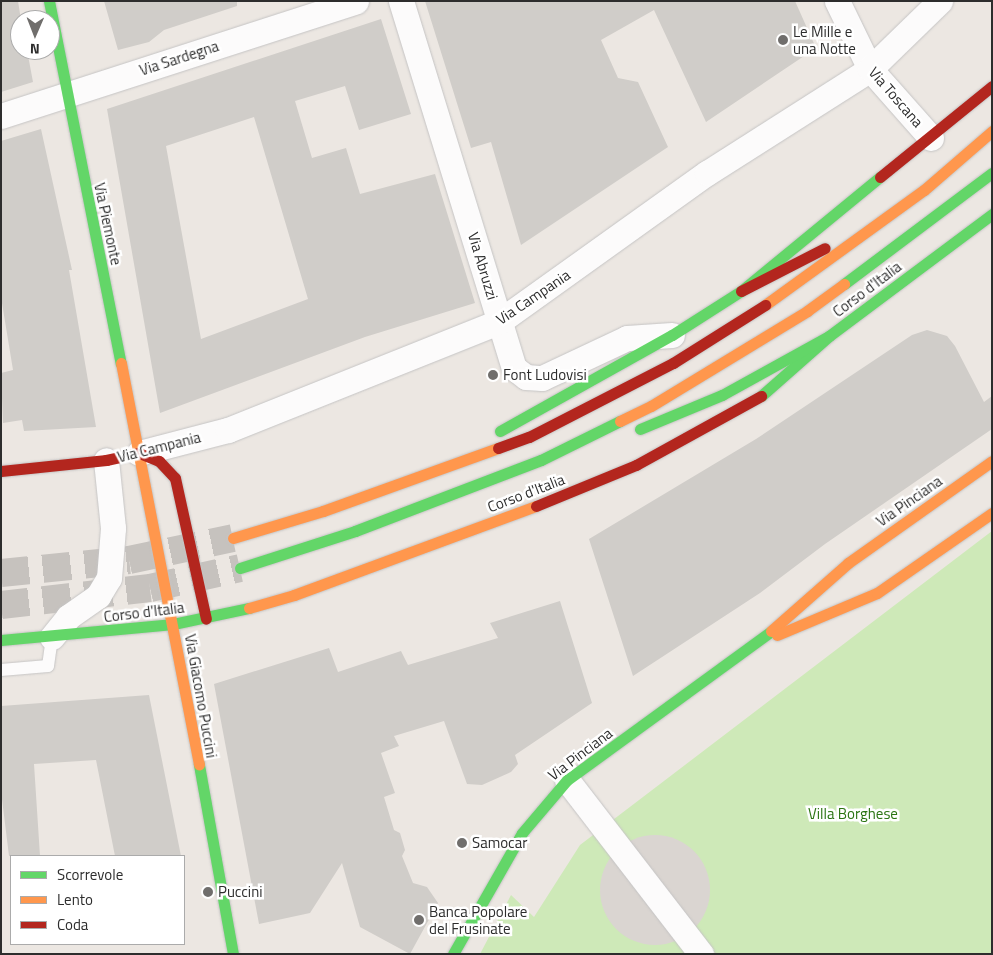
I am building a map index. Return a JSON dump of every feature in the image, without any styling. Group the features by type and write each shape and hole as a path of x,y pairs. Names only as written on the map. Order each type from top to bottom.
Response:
{"main road":[{"name":"Via Piemonte","path":"49,1 139,453"},
{"path":"741,291 931,138 992,86"},
{"path":"232,538 323,511 529,436 673,363 788,291 924,190 992,131"},
{"name":"Corso d'Italia","path":"240,568 355,532 541,460 687,387 764,340 912,235 992,174"},
{"name":"Corso d'Italia","path":"1,640 52,637 206,619 294,595 552,500 636,465 762,396 829,336 992,214"},
{"path":"423,475 672,335 741,291 886,217"},
{"path":"627,434 722,395 829,336"},
{"path":"541,460 602,444"},
{"name":"Via Campania","path":"1,471 106,460 139,453"},
{"name":"Via Giacomo Puccini","path":"139,453 159,461 175,478 206,619"},
{"name":"Via Giacomo Puccini","path":"139,453 148,512 173,624 233,954"},
{"name":"Via Pinciana","path":"453,954 522,833 542,806 567,780 755,645 848,563 992,461"},
{"name":"Via Pinciana","path":"755,645 877,593 992,513"}],"street":[{"name":"Via Sardegna","path":"1,116 356,1"},
{"name":"Via Abruzzi","path":"401,1 512,363 517,371 531,378 548,376 627,338 672,335"},
{"name":"Via Toscana","path":"837,1 870,69 931,138"},
{"name":"Via Campania","path":"139,453 228,430 500,322 707,173 870,69 940,1"},
{"path":"52,637 68,617 98,596 110,578 113,528 106,460"},
{"path":"567,780 693,945"}],"lane":[{"path":"1,670 48,666 52,637"}],"green space":[{"name":"Villa Borghese","path":"992,531 992,954 480,954 511,895 534,917 580,845"}],"shaded area":[{"path":"655,835 676,839 694,851 706,869 710,890 706,911 694,929 676,941 655,945 634,941 616,929 604,911 600,890 604,869 616,851 634,839"}],"building":[{"path":"1,1 18,1 19,10 10,10 10,60 29,60 33,82 1,92"},
{"path":"104,1 237,1 237,6 164,30 149,42 118,50"},
{"path":"425,1 795,1 816,48 706,122 654,10 601,40 618,78 638,82 668,147 521,245 491,142 471,148"},
{"path":"381,19 411,114 359,130 345,86 295,101 312,158 346,148 360,194 435,174 475,303 365,337 160,413 107,109","holes":["254,117 308,299 201,339 166,146"]},
{"path":"41,129 72,270 69,270 96,427 24,431 22,420 3,423 1,373 13,370 1,297 1,141"},
{"path":"927,330 947,336 955,346 984,402 992,396 992,429 825,544 760,593 633,676 589,539 756,439 912,335"},
{"path":"560,601 592,703 515,755 518,764 511,772 482,785 467,784 444,721 394,736 399,746 381,753 395,793 384,797 394,830 400,833 405,850 402,856 413,883 427,887 438,903 410,954 360,927 342,863 310,913 259,924 214,684 329,648 338,672 401,651 408,665 498,638 490,623"},
{"path":"149,695 181,855 115,855 96,760 34,764 40,855 9,856 1,791 1,706"}],"tunnel":[{"path":"1,573 129,560 233,538"},
{"path":"1,605 150,588 240,568"}],"traffic: fast":[{"path":"49,1 121,363"},
{"path":"844,284 992,173"},
{"path":"672,335 741,291 880,177"},
{"path":"761,396 829,336 992,214"},
{"path":"500,431 672,335"},
{"path":"640,429 722,395 829,336"},
{"path":"240,568 355,531 541,460 620,421"},
{"path":"1,640 173,624 249,608"},
{"path":"453,954 522,833 567,780 771,631"},
{"path":"199,765 233,954"}],"traffic: slow":[{"path":"765,305 924,190 992,131"},
{"path":"620,421 651,406 807,311 844,284"},
{"path":"121,363 199,765"},
{"path":"233,538 323,511 498,448"},
{"path":"771,631 848,563 992,461"},
{"path":"249,608 294,595 536,506"},
{"path":"777,635 877,593 992,513"}],"traffic: jam":[{"path":"880,177 992,86"},
{"path":"741,291 825,248"},
{"path":"498,448 529,437 673,363 765,305"},
{"path":"536,506 636,465 761,396"},
{"path":"139,453 159,461 175,478 206,619"},
{"path":"1,471 106,460 139,453"}],"place":[{"name":"Le Mille e una Notte","path":"783,40"},
{"name":"Font Ludovisi","path":"493,375"},
{"name":"Samocar","path":"462,843"},
{"name":"Puccini","path":"208,892"},
{"name":"Banca Popolare del Frusinate","path":"419,920"}]}
